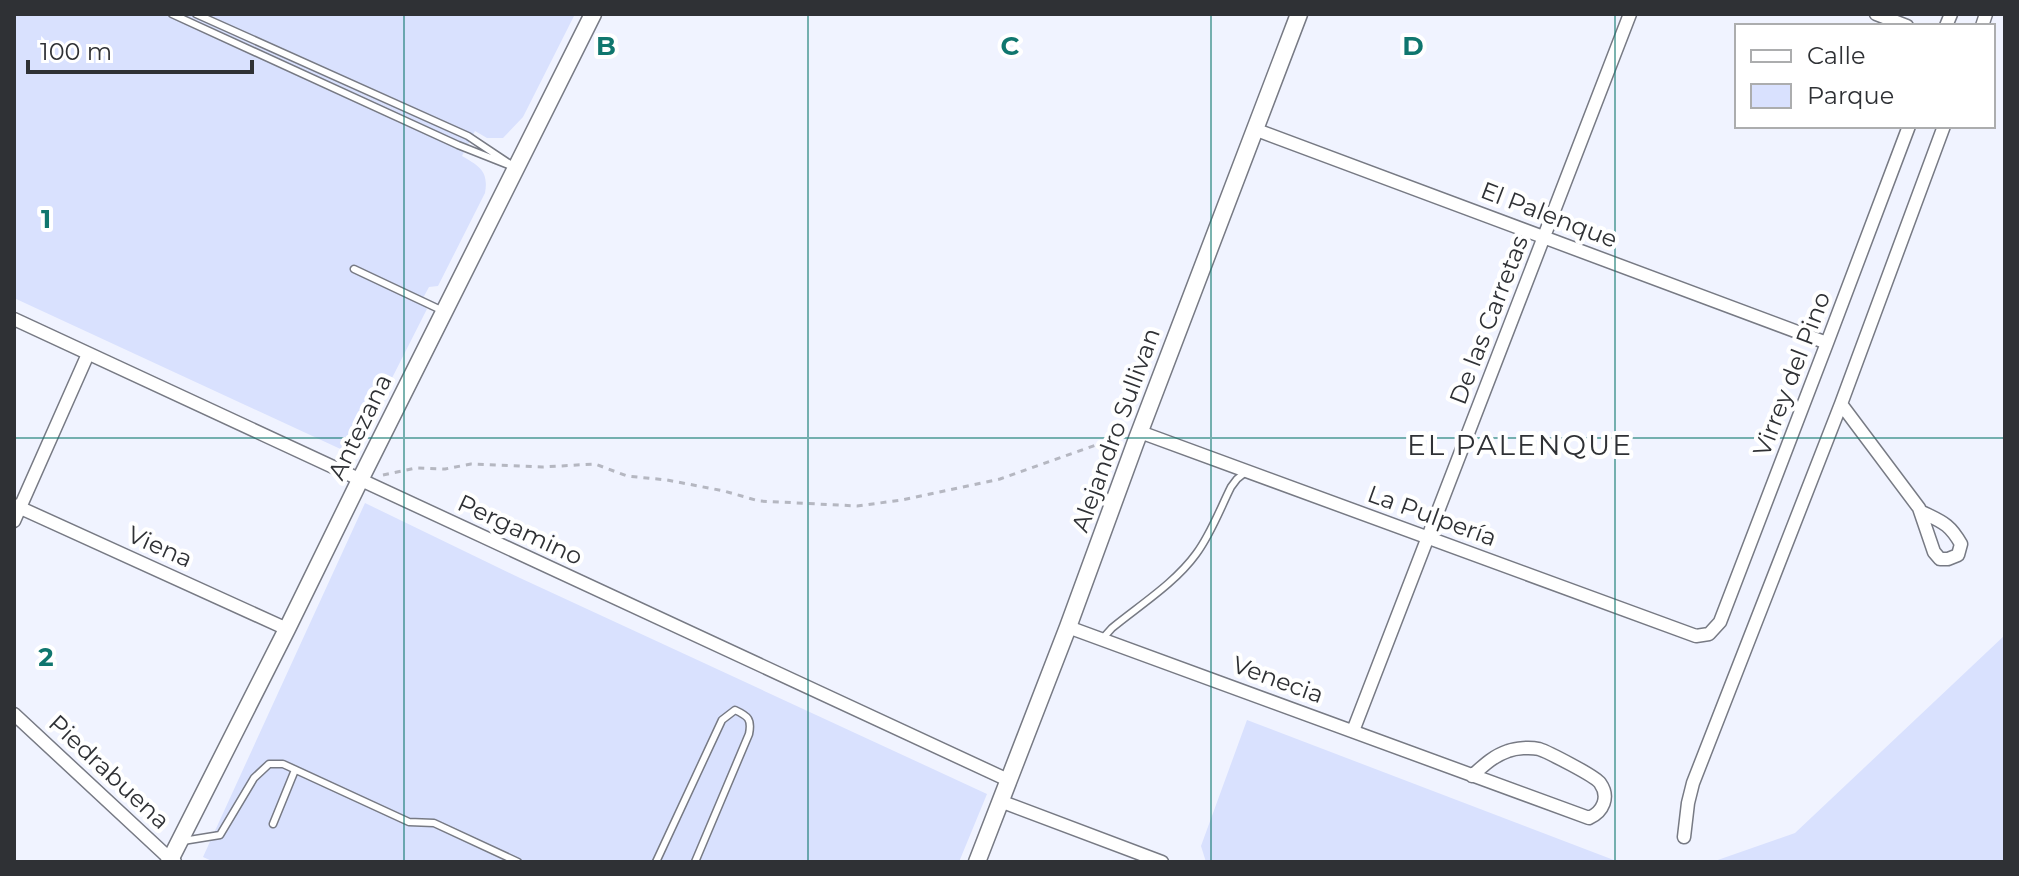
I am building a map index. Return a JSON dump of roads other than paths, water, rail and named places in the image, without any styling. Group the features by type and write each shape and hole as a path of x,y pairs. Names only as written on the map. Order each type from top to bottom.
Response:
{"street":[{"name":"Antezana","path":"171,861 593,14"},
{"name":"Alejandro Sullivan","path":"977,862 1299,14"},
{"name":"De las Carretas","path":"1353,731 1630,14"},
{"path":"1876,14 1902,24"},
{"name":"Virrey del Pino","path":"1709,634 1720,622 1908,128"},
{"path":"1684,837 1693,783 1841,404 1943,128"},
{"name":"El Palenque","path":"1254,129 1827,343"},
{"name":"Pergamino","path":"14,319 1008,780"},
{"path":"14,521 17,506 88,354"},
{"path":"1841,404 1920,511"},
{"name":"La Pulpería","path":"1138,438 1247,471 1696,636 1709,634"},
{"name":"Viena","path":"17,506 287,629"},
{"name":"Venecia","path":"1068,627 1472,776 1589,818 1597,815 1604,805 1605,797 1599,783 1539,749 1507,751 1493,758 1472,776"},
{"name":"Piedrabuena","path":"14,714 171,861"},
{"path":"1000,801 1162,862"}],"lane":[{"path":"172,14 458,145 516,168"},
{"path":"196,14 468,136 516,168"},
{"path":"354,269 444,311"},
{"path":"1102,640 1112,628 1182,571 1195,556 1231,487 1247,471"},
{"path":"656,862 722,720 735,710 748,715 751,723 749,734 695,862"},
{"path":"179,842 220,835 254,778 269,764 283,764 409,822 434,823 518,862"},
{"path":"273,824 295,770"}],"district":[{"name":"EL PALENQUE","path":"1520,445"}]}
